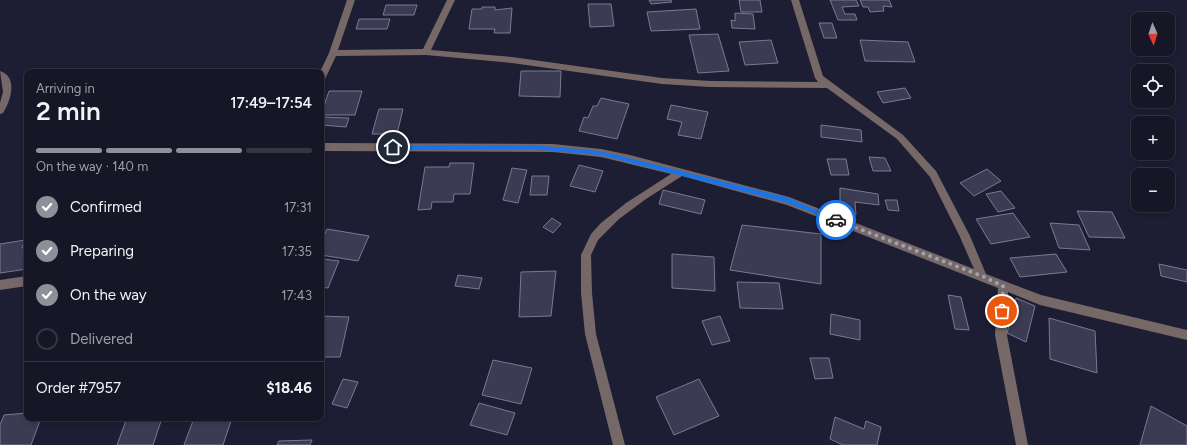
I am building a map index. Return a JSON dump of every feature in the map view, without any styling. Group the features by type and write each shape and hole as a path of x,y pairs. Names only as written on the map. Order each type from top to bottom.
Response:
{"street":[{"path":"324,72 333,53 351,0"},
{"path":"426,52 451,0"},
{"path":"795,0 815,70 819,78 826,85 900,137 933,174 966,236 982,276"},
{"path":"333,53 426,52 512,60 662,81 710,84 826,85"},
{"path":"0,74 8,88 7,96 0,111"},
{"path":"324,147 561,148 600,153 789,201 1040,300 1187,335"},
{"path":"619,445 592,340 586,289 586,262 588,248 596,236 610,222 646,194 680,173"},
{"path":"0,285 24,281"},
{"path":"1003,286 1001,335 1022,445"}],"building":[{"path":"649,0 671,0 672,2 651,4"},
{"path":"739,0 760,0 762,12 741,12"},
{"path":"830,0 856,0 859,6 842,7 845,14 855,14 857,20 838,20"},
{"path":"860,0 889,0 892,7 883,6 884,11 870,12 868,7 863,7"},
{"path":"588,4 611,4 614,26 590,27"},
{"path":"386,5 417,5 414,15 383,15"},
{"path":"482,7 495,7 495,10 512,8 510,33 494,33 495,29 469,29 472,9 482,9"},
{"path":"696,9 700,29 651,31 647,12"},
{"path":"735,13 753,14 755,29 732,28 731,20 735,21"},
{"path":"359,19 390,19 387,29 356,29"},
{"path":"819,23 832,23 837,38 824,38"},
{"path":"718,34 729,71 698,73 689,35"},
{"path":"771,40 778,63 745,65 739,42"},
{"path":"860,40 908,42 915,62 865,61"},
{"path":"521,71 561,71 560,97 519,96"},
{"path":"905,88 911,98 883,103 877,92"},
{"path":"329,91 362,91 355,115 324,115 324,106"},
{"path":"601,98 629,104 617,139 579,131 584,117 588,118 593,106 597,106"},
{"path":"671,105 708,112 701,139 678,135 682,122 667,119"},
{"path":"379,109 403,109 397,134 372,134"},
{"path":"324,117 349,118 346,127 324,125"},
{"path":"821,125 861,130 862,142 821,137"},
{"path":"869,157 885,158 891,171 873,171"},
{"path":"827,159 846,159 849,175 831,175"},
{"path":"450,163 474,163 470,194 454,194 453,202 432,202 431,209 418,210 425,167 449,167"},
{"path":"579,165 603,171 595,192 570,186"},
{"path":"512,168 527,170 518,203 503,200"},
{"path":"987,169 1001,181 974,196 960,183"},
{"path":"532,176 549,176 547,195 530,195"},
{"path":"840,188 878,194 879,205 855,202 856,215 840,213"},
{"path":"663,190 705,200 701,214 659,204"},
{"path":"1001,191 1015,208 998,212 986,194"},
{"path":"885,200 897,200 899,211 888,210"},
{"path":"1077,211 1112,212 1125,238 1089,237"},
{"path":"1013,213 1030,237 991,244 976,219"},
{"path":"552,218 561,224 553,233 543,227"},
{"path":"1050,223 1079,225 1090,250 1059,248"},
{"path":"742,225 821,234 821,284 730,270"},
{"path":"327,229 369,236 358,261 324,255 324,236"},
{"path":"24,240 22,248 24,248 24,269 0,273 0,244"},
{"path":"672,254 714,257 715,291 672,288"},
{"path":"1056,254 1067,272 1020,277 1010,258"},
{"path":"324,259 339,261 328,288 324,287"},
{"path":"1159,264 1187,270 1187,282 1161,276"},
{"path":"556,271 551,316 519,317 521,272"},
{"path":"458,275 482,278 479,289 455,286"},
{"path":"737,282 779,283 783,309 740,308"},
{"path":"948,295 961,297 969,330 955,329"},
{"path":"1016,298 1035,306 1026,342 1007,333"},
{"path":"831,314 860,320 860,340 830,334"},
{"path":"324,316 349,317 340,357 324,357"},
{"path":"720,316 730,341 712,345 702,321"},
{"path":"1049,318 1095,331 1097,373 1050,359"},
{"path":"810,358 829,358 833,378 815,379"},
{"path":"493,360 532,368 521,404 482,395"},
{"path":"343,379 358,382 347,408 332,404"},
{"path":"699,379 719,416 674,435 656,397"},
{"path":"479,403 515,413 507,435 470,425"},
{"path":"1151,406 1187,426 1187,445 1140,445"},
{"path":"24,413 24,421 40,421 31,445 0,445 0,425 4,415"},
{"path":"835,417 864,429 866,421 881,427 877,445 843,445 830,439"},
{"path":"126,421 161,421 153,445 117,445"},
{"path":"193,421 231,421 223,445 184,445"},
{"path":"312,440 310,445 277,445 279,441"}],"way so far":[{"path":"836,220 982,276 1003,286 1002,311"}],"route":[{"path":"393,147 531,147 600,153 630,159 789,201 836,220"}]}
